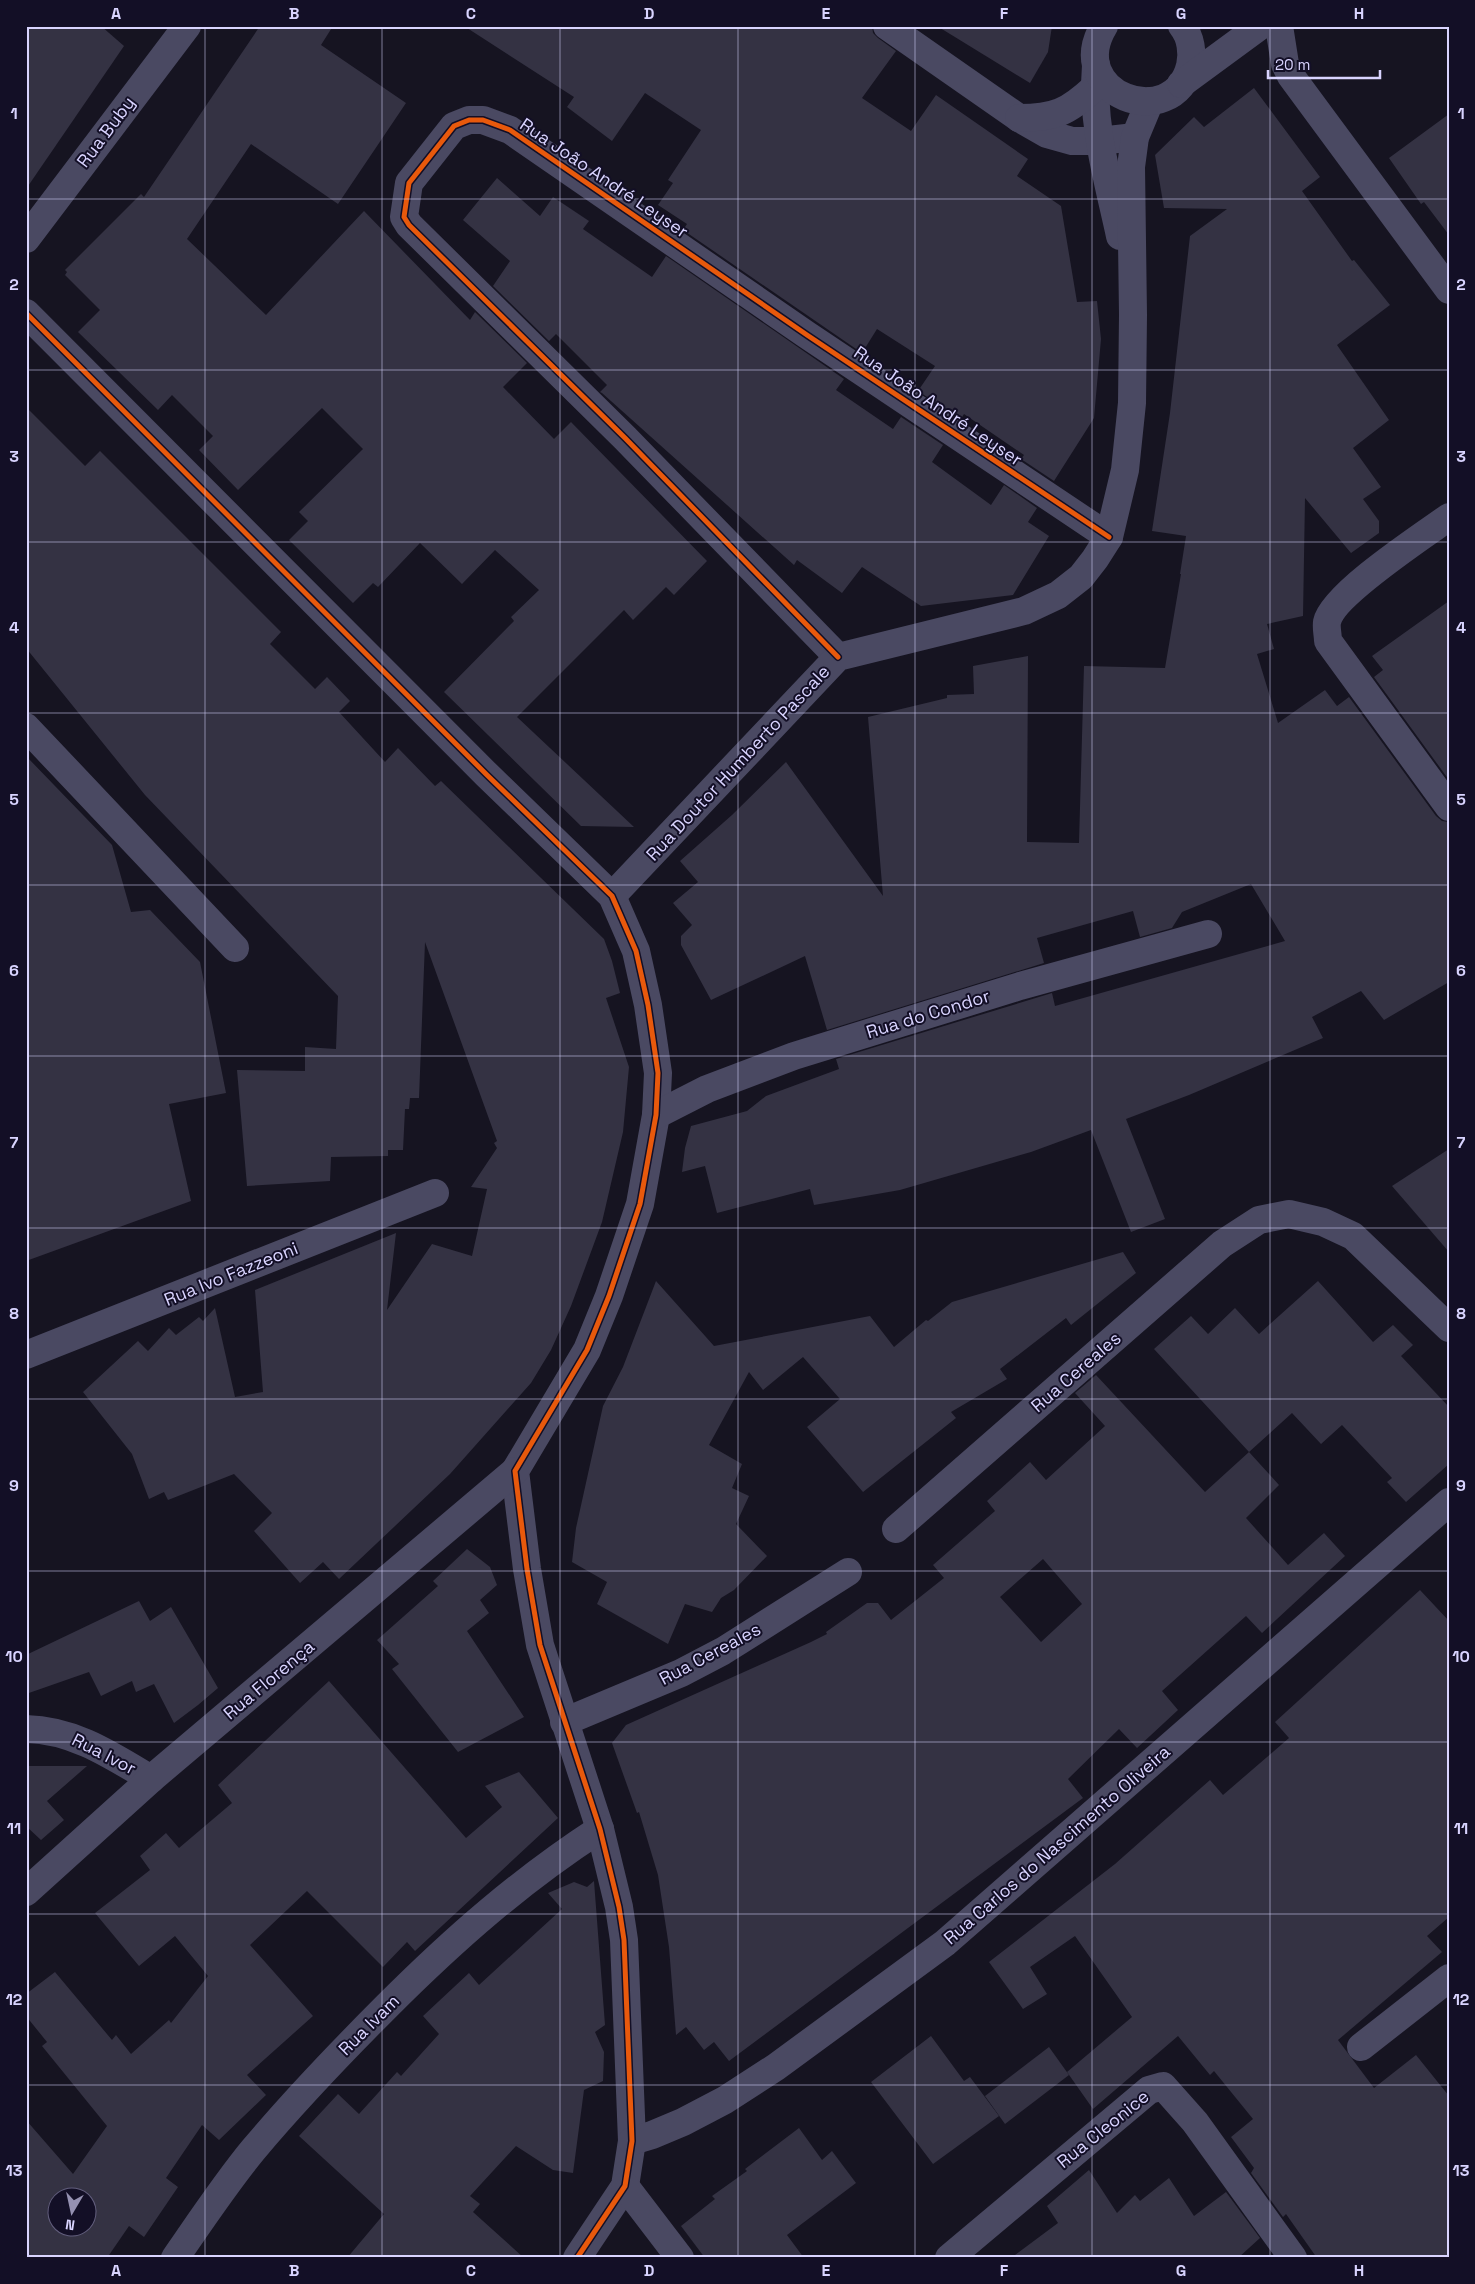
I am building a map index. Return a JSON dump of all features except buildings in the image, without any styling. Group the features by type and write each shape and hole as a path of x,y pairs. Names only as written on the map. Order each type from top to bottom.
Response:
{"street":[{"name":"Rua Buby","path":"26,238 187,26"},
{"path":"887,26 1019,118 1046,134 1072,141 1099,141 1135,137"},
{"path":"1181,84 1188,72 1192,57 1190,43 1182,26"},
{"path":"1095,51 1101,78 1110,90 1123,98 1136,102 1150,102 1173,92 1181,84 1260,26"},
{"path":"1279,26 1285,64 1291,76 1449,290"},
{"path":"1019,118 1044,118 1059,114 1075,106 1095,51"},
{"name":"Rua Doutor Humberto Pascale","path":"1095,51 1099,141 1133,299"},
{"name":"Rua Doutor Humberto Pascale","path":"612,896 838,657 1024,611 1058,595 1081,578 1096,559 1109,536 1125,470 1132,403 1131,167 1135,137 1150,102"},
{"name":"Rua João André Leyser","path":"838,657 625,438 409,225 404,217 409,184 454,126 469,120 483,120 510,130 807,335 1109,536"},
{"path":"26,313 486,775 612,896"},
{"path":"1449,517 1360,583 1338,604 1327,621 1328,641 1449,807"},
{"path":"26,727 235,948"},
{"name":"Rua Florença","path":"26,1892 151,1779 515,1472 587,1350 640,1204 656,1115 658,1073 648,1005 636,951 612,896"},
{"name":"Rua do Condor","path":"656,1115 707,1089 794,1056 1020,986 1208,934"},
{"name":"Rua Ivo Fazzeoni","path":"26,1355 435,1193"},
{"name":"Rua Cereales","path":"896,1529 1222,1244 1259,1220 1289,1214 1323,1222 1353,1236 1449,1328"},
{"path":"515,1472 527,1569 540,1645 600,1829 619,1907 624,1940 632,2141 624,2186 577,2258"},
{"name":"Rua Carlos do Nascimento Oliveira","path":"632,2141 652,2136 725,2100 776,2067 945,1943 1449,1502"},
{"name":"Rua Cereales","path":"564,1722 681,1673 706,1660 801,1603 848,1572"},
{"name":"Rua Ivor","path":"26,1729 63,1734 97,1746 151,1779"},
{"name":"Rua Ivam","path":"175,2258 253,2151 345,2048 433,1960 503,1898 550,1861 600,1829"},
{"path":"1361,2046 1449,1978"},
{"name":"Rua Cleonice","path":"949,2258 1149,2090 1163,2086 1195,2122 1293,2258"},
{"path":"624,2186 680,2258"}],"cycle path":[{"path":"838,657 625,438 409,225 404,217 409,183 454,126 469,120 483,120 510,130 807,335 1109,537"},
{"path":"26,313 487,775 612,896 636,951 648,1005 658,1073 656,1115 640,1204 609,1296 587,1350 515,1471 527,1569 540,1645 600,1829 619,1907 624,1940 632,2141 625,2186 577,2258"}]}
